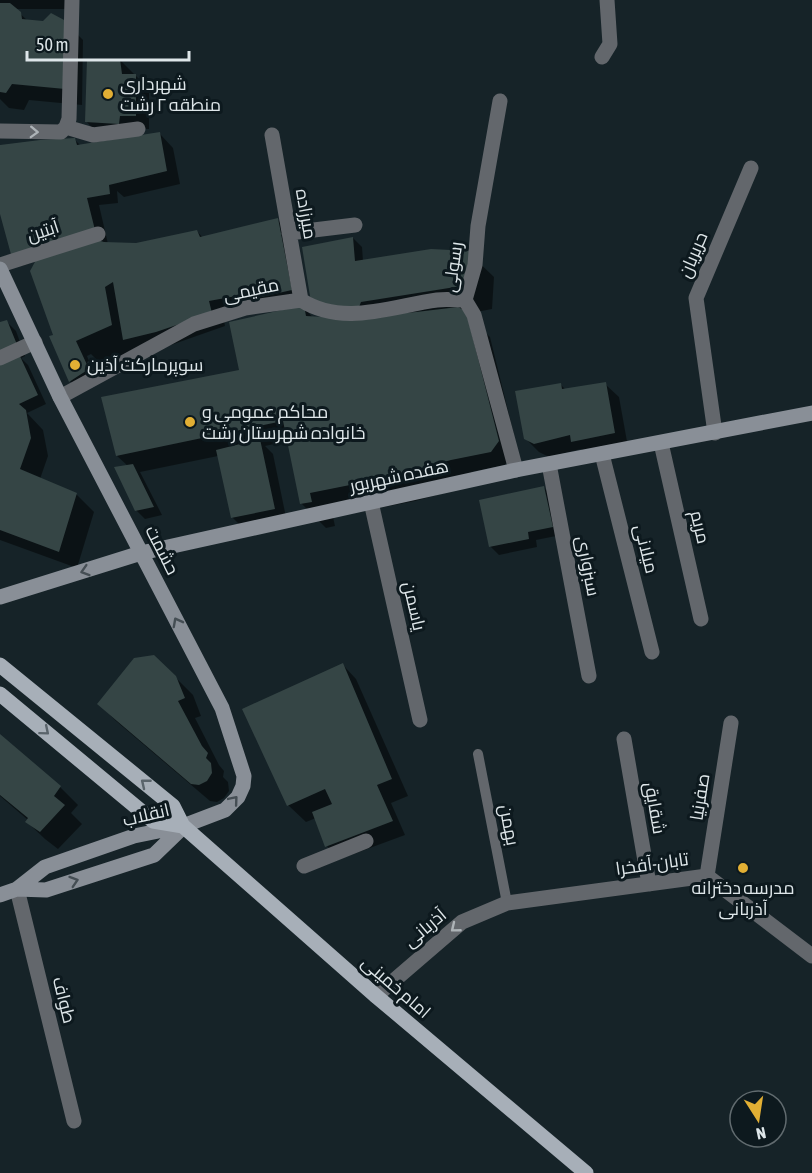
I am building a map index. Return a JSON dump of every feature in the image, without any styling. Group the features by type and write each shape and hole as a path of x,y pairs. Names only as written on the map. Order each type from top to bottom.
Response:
{"main road":[{"name":"حشمت","path":"0,267 60,397 222,708 244,776 243,786 238,797 225,810 183,826"},
{"name":"هفده شهریور","path":"0,597 141,553 516,470 812,413"},
{"path":"108,564 122,554 125,546 121,514"},
{"name":"امام خمینی","path":"0,665 173,806 183,826 376,996 585,1173"},
{"path":"0,694 153,821 183,826"},
{"name":"انقلاب","path":"16,889 45,867 134,836 183,826"},
{"name":"انقلاب","path":"0,894 16,889 46,890 154,855 183,826"}],"street":[{"path":"0,131 61,132 66,127 69,119 72,0"},
{"path":"602,57 610,44 608,0"},
{"name":"رسولی","path":"500,101 485,183 475,265 465,300 474,315 516,470"},
{"path":"66,127 93,135 138,129"},
{"name":"میرزاده","path":"272,135 301,300"},
{"name":"حریریان","path":"715,433 696,298 751,168"},
{"path":"289,233 355,225"},
{"name":"آبتین","path":"0,267 98,234"},
{"name":"مقیمی","path":"60,397 194,324 245,308 301,300 312,308 359,314 439,300 465,300"},
{"path":"0,358 35,342"},
{"name":"مریم","path":"661,443 701,619"},
{"name":"میلانی","path":"602,454 652,652"},
{"name":"سبزواری","path":"549,464 589,676"},
{"name":"یاسمن","path":"371,502 420,720"},
{"name":"صفرنیا","path":"707,876 731,723"},
{"name":"شقایق","path":"624,739 648,884"},
{"path":"304,866 366,841"},
{"name":"تابان-آفخرا","path":"507,903 707,876 812,956"},
{"name":"طواف","path":"16,889 74,1121"},
{"name":"آذربانی","path":"376,996 462,922 507,903"}],"lane":[{"name":"بهمن","path":"478,754 507,903"}],"building":[{"path":"0,3 10,3 21,12 22,19 43,21 51,13 66,21 65,89 12,84 6,93 0,92"},
{"path":"87,59 120,59 122,74 136,74 136,116 120,116 119,124 85,122"},
{"path":"160,132 167,171 109,185 110,194 87,198 95,230 12,258 0,214 0,145 75,138 77,145"},
{"path":"278,218 292,290 238,302 236,296 209,301 212,313 156,332 123,340 113,282 105,287 112,325 76,341 89,369 69,382 49,336 53,335 30,271 36,260 94,239 104,242 136,243 197,230 200,237"},
{"path":"353,237 355,261 431,249 470,251 468,285 361,302 359,307 337,309 311,302 302,247"},
{"path":"304,305 306,316 342,318 458,307 466,311 499,441 491,452 451,460 390,477 310,493 312,502 300,504 283,421 116,456 101,397 239,370 229,322"},
{"path":"7,320 18,347 0,355 0,322"},
{"path":"19,354 38,395 19,404 26,410 31,438 20,469 77,493 59,552 0,530 0,363"},
{"path":"606,382 615,433 571,442 570,435 534,444 524,439 515,391 561,383 562,389"},
{"path":"260,439 275,509 231,518 216,450"},
{"path":"133,464 154,507 135,511 114,467"},
{"path":"544,486 553,527 528,532 529,539 489,547 479,500"},
{"path":"154,655 176,676 185,698 178,701 208,753 206,758 211,763 212,773 207,781 199,785 191,784 97,704 134,658"},
{"path":"343,663 392,779 377,785 393,821 325,847 312,812 332,804 325,789 287,806 242,709"},
{"path":"0,734 61,786 54,796 65,805 40,832 25,822 28,818 0,795"}],"place":[{"name":"شهرداری منطقه ۲ رشت","path":"108,94"},
{"name":"سوپرمارکت آذین","path":"75,365"},
{"name":"محاکم عمومی و خانواده شهرستان رشت","path":"190,422"},
{"name":"مدرسه دخترانه آذربانی","path":"743,868"}]}
